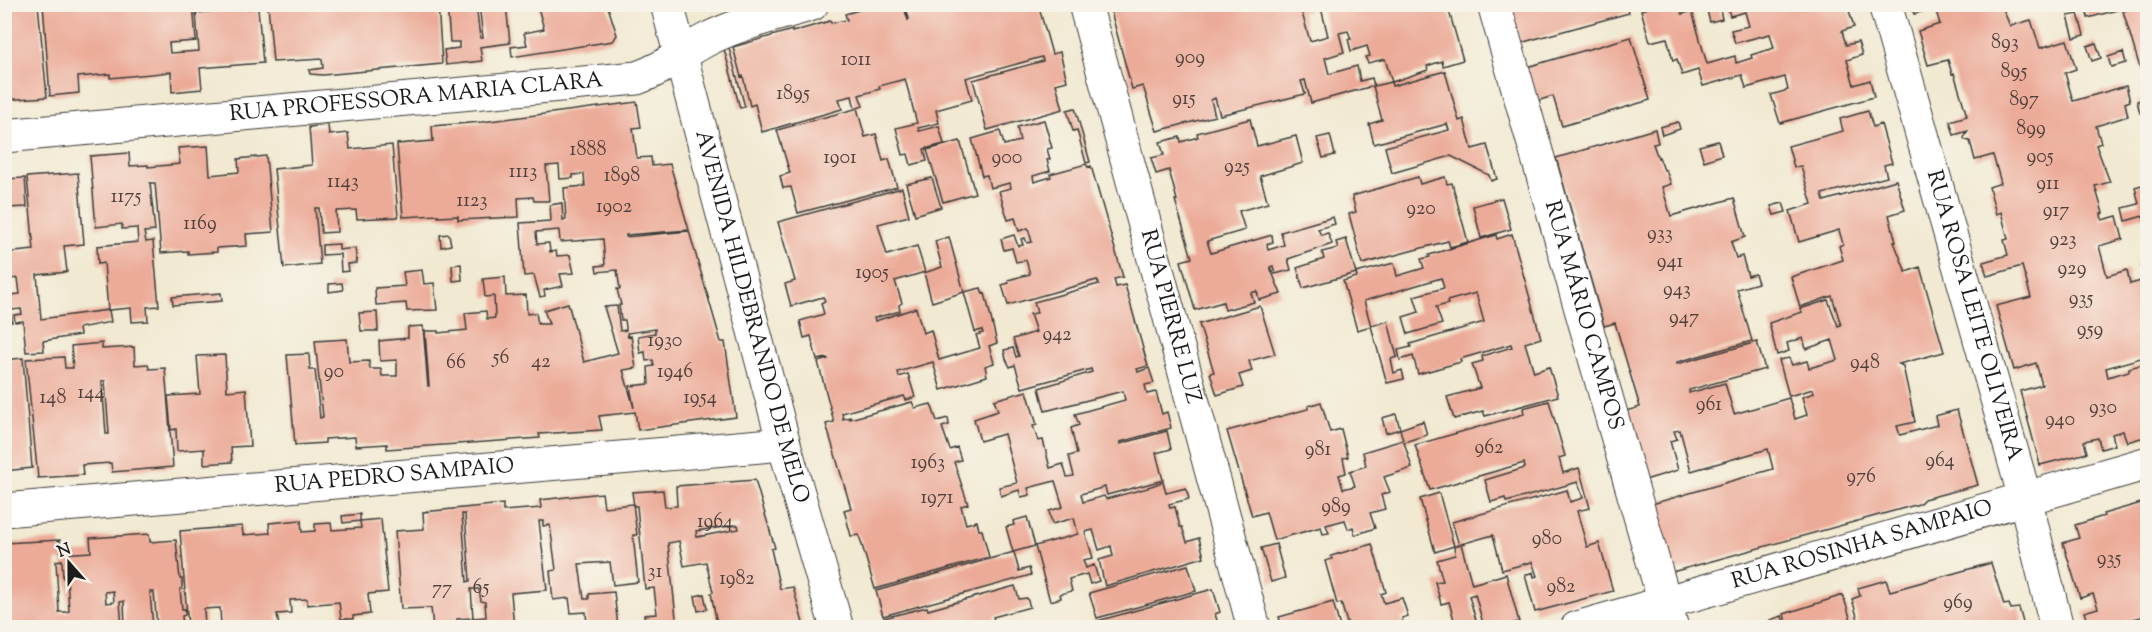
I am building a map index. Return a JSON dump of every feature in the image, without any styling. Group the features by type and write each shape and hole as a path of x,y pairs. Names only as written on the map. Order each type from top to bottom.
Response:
{"street":[{"name":"AVENIDA HILDEBRANDO DE MELO","path":"667,4 784,444 837,627"},
{"name":"RUA PROFESSORA MARIA CLARA","path":"4,136 637,78 657,71 704,41 725,31 812,4"},
{"name":"RUA PIERRE LUZ","path":"1085,4 1254,627"},
{"name":"RUA MÁRIO CAMPOS","path":"1494,4 1669,614"},
{"name":"RUA ROSA LEITE OLIVEIRA","path":"1885,4 2025,498 2057,627"},
{"name":"RUA PEDRO SAMPAIO","path":"4,510 784,444"},
{"name":"RUA ROSINHA SAMPAIO","path":"1577,627 1669,614 2025,498 2148,463"}],"building":[{"path":"12,4 38,4 47,97 4,100 4,11 12,10"},
{"path":"43,4 193,4 196,41 169,43 170,53 199,51 196,13 258,8 263,63 200,68 202,89 172,92 171,72 110,78 110,74 78,77 79,93 50,96"},
{"path":"438,4 442,64 323,75 310,74 309,70 323,68 322,59 273,62 268,5"},
{"path":"447,4 476,4 480,38 483,38 479,4 506,4 510,43 480,47 482,61 446,65 444,50 459,48 459,42 450,42"},
{"path":"537,4 607,4 617,35 613,41 512,57 511,47 527,45 524,33 544,29"},
{"path":"881,4 903,4 908,20 905,4 1038,4 1052,54 1060,52 1067,81 1056,84 1063,109 987,130 973,80 1043,61 1042,57 966,78 972,100 936,110 939,123 918,128 919,131 939,126 944,144 924,149 927,161 911,165 908,154 903,155 896,128 917,123 905,79 879,86 880,89 859,95 863,106 857,108 865,137 876,134 883,161 889,159 897,187 798,213 791,187 783,188 780,176 790,173 777,130 855,109 852,96 839,99 842,109 762,132 755,104 750,106 733,47 830,21 831,23 847,20 845,14"},
{"path":"1109,4 1308,4 1310,10 1302,13 1310,41 1328,36 1321,8 1332,4 1447,4 1463,60 1443,66 1442,61 1427,66 1428,70 1392,82 1385,59 1368,63 1365,57 1370,56 1367,46 1351,51 1348,31 1339,33 1344,52 1325,58 1329,74 1357,66 1360,81 1372,78 1374,86 1391,82 1392,86 1445,71 1459,121 1464,119 1472,149 1487,145 1497,179 1491,181 1489,175 1451,156 1392,173 1385,147 1449,130 1447,124 1374,144 1369,124 1382,120 1373,86 1311,103 1305,80 1301,81 1305,94 1220,115 1215,98 1211,100 1215,116 1157,131 1143,86 1132,89"},
{"path":"1533,4 1627,4 1629,13 1520,43 1511,10"},
{"path":"1662,4 1679,4 1682,14 1692,11 1707,64 1735,56 1736,63 1752,58 1751,55 1774,48 1770,34 1735,43 1731,30 1749,26 1745,12 1730,16 1727,4 1847,4 1854,27 1842,31 1846,45 1858,42 1862,55 1847,60 1854,85 1870,80 1874,97 1780,123 1771,95 1788,90 1785,77 1746,88 1742,75 1703,86 1698,70 1682,75 1677,59 1673,61 1667,38 1650,42 1641,10"},
{"path":"1719,4 1722,19 1710,22 1706,7"},
{"path":"1911,4 2001,4 2010,26 2031,20 2040,48 2067,40 2076,69 2065,73 2073,101 2126,86 2130,101 2125,103 2128,116 2096,126 2101,143 2096,145 2110,182 2095,186 2103,213 2101,214 2102,220 2117,216 2123,239 2099,246 2107,276 2127,270 2130,284 2145,280 2141,266 2148,265 2148,356 2106,368 2108,377 2148,363 2148,436 2127,442 2123,431 2112,434 2115,445 2101,449 2098,438 2084,441 2087,453 2040,465 2020,391 2042,385 2036,363 2014,370 1996,306 2031,297 2022,266 1987,276 1983,262 2008,255 2004,240 2008,239 2001,212 1996,214 1989,187 2001,183 1993,155 1975,160 1970,141 1964,138 1968,131 1954,135 1950,121 1967,116 1954,73 1952,74 1948,60 1928,65 1918,31 1940,24 1935,8 1914,14"},
{"path":"2085,4 2128,4 2128,7 2088,18"},
{"path":"2148,4 2148,111 2140,113 2137,101 2145,99 2140,82 2146,80 2140,68 2123,11"},
{"path":"2078,14 2084,35 2074,38 2068,16"},
{"path":"1631,37 1650,100 1562,126 1553,96 1537,101 1527,67"},
{"path":"2096,43 2101,58 2092,61 2087,46"},
{"path":"729,48 745,107 740,108 724,49"},
{"path":"2123,52 2126,63 2111,67 2108,57"},
{"path":"637,102 641,127 633,128 637,158 651,157 652,166 670,164 689,230 626,235 626,237 689,231 721,342 725,342 736,417 638,430 635,412 599,416 602,430 539,434 540,438 387,449 387,444 356,446 355,437 325,439 325,443 295,445 287,355 309,354 310,370 315,370 320,418 323,417 315,341 347,339 349,362 369,361 370,369 381,369 382,376 397,376 397,360 380,361 379,341 408,338 408,327 423,326 429,386 425,331 438,331 438,333 467,330 465,313 486,311 487,319 495,318 494,296 485,297 483,279 505,277 506,296 526,295 527,314 536,313 538,324 549,324 544,310 568,303 584,362 618,353 604,307 617,306 620,331 626,330 626,327 625,320 621,320 617,270 597,272 596,266 605,265 603,239 560,242 559,230 536,232 537,244 549,243 550,252 556,251 557,256 570,255 574,273 560,274 563,286 544,290 545,296 540,297 534,275 524,276 520,223 551,221 550,205 562,203 563,220 566,219 564,188 585,186 584,174 560,179 559,165 546,166 549,201 534,201 533,197 518,198 519,217 458,220 458,216 403,217 397,144 433,141 432,126 482,122","holes":["655,329 655,333 638,336 640,353 645,352 646,361 653,360 654,366 648,367 649,384 630,386 634,408 623,370 636,368 631,336 628,337 627,333"]},
{"path":"1075,108 1090,162 1086,163 1077,130 1073,131 1067,110"},
{"path":"1868,111 1873,127 1881,124 1892,163 1884,165 1887,177 1822,194 1824,201 1896,180 1905,210 1889,215 1896,242 1894,242 1906,272 1920,267 1944,352 1899,364 1903,366 1915,422 1897,426 1900,435 1937,425 1935,416 1957,410 1978,485 1924,499 1919,504 1672,572 1652,504 1773,469 1768,449 1691,471 1680,430 1674,431 1677,439 1670,441 1678,470 1645,480 1626,411 1640,407 1615,323 1604,326 1556,158 1655,129 1658,143 1653,144 1671,184 1662,187 1671,216 1734,198 1745,237 1731,242 1736,258 1742,256 1748,276 1755,274 1758,283 1737,289 1752,341 1677,362 1677,364 1757,342 1765,369 1689,390 1689,393 1725,383 1734,414 1789,398 1795,419 1807,415 1802,397 1814,393 1813,389 1789,396 1779,360 1789,358 1792,365 1807,361 1809,368 1838,360 1832,340 1806,349 1803,338 1787,343 1789,351 1777,355 1769,323 1828,300 1838,326 1841,325 1832,296 1800,307 1791,277 1843,260 1839,246 1843,244 1839,230 1799,242 1790,211 1812,204 1801,166 1794,167 1788,146 1843,131 1840,119"},
{"path":"1250,119 1257,146 1296,136 1303,163 1260,176 1268,203 1239,211 1245,230 1207,241 1211,253 1272,235 1273,242 1267,244 1268,250 1284,245 1281,232 1333,217 1335,224 1318,229 1321,235 1328,233 1332,244 1288,259 1291,270 1275,274 1273,266 1270,267 1281,294 1259,300 1257,291 1251,293 1254,302 1225,310 1223,302 1195,310 1181,261 1192,258 1169,170 1156,174 1151,158 1164,155 1160,142 1180,137 1181,142 1198,137 1197,133"},
{"path":"1044,120 1052,148 1047,149 1050,171 1033,176 1034,182 1051,177 1050,174 1086,164 1088,167 1091,166 1123,277 1114,279 1116,287 1125,285 1148,366 1137,369 1138,372 1149,368 1154,383 1145,385 1147,394 1156,392 1162,414 1167,412 1171,428 1120,442 1120,444 1167,431 1171,449 1156,453 1163,480 1107,495 1105,487 1081,494 1083,502 1104,496 1106,499 1163,482 1166,493 1186,488 1189,499 1169,504 1170,508 1175,507 1187,542 1199,538 1204,557 1105,586 1099,560 1113,556 1111,546 1099,550 1093,530 1085,532 1093,558 1083,560 1086,568 1094,565 1099,581 1090,584 1087,574 1069,579 1072,591 1060,594 1061,598 1050,601 1035,546 1078,534 1074,518 1052,524 1049,511 1063,507 1055,481 1028,488 1030,495 1021,497 1019,490 1001,496 999,487 1017,483 1004,434 980,441 974,419 998,411 994,400 1027,391 1037,425 1033,426 1038,441 1043,440 1050,468 1063,464 1067,477 1074,476 1069,456 1077,454 1071,428 1079,425 1075,414 1125,400 1123,391 1045,411 1039,388 1092,372 1091,369 1022,388 1015,365 1010,367 1006,359 1004,350 1013,348 1016,357 1019,356 1013,339 1036,332 1030,314 1037,313 1034,302 1099,284 1097,280 1008,305 1002,285 1009,283 1008,280 1030,274 1026,260 1016,262 1012,248 1004,250 1001,239 1014,235 1018,246 1023,245 1021,239 1025,238 1027,243 1032,242 1028,228 1019,231 1015,218 1008,220 999,191 1011,188 1010,183 990,188 987,175 982,176 972,139 1000,131 1004,145 1020,141 1017,127"},
{"path":"1678,122 1680,129 1662,135 1660,127"},
{"path":"328,125 329,135 348,133 350,149 392,145 398,217 357,219 356,210 336,211 337,232 321,233 319,208 315,208 320,264 284,268 274,169 312,165 309,127"},
{"path":"1330,135 1335,155 1323,158 1317,138"},
{"path":"960,141 975,193 943,202 927,150"},
{"path":"1718,141 1722,155 1704,161 1699,146"},
{"path":"208,146 210,175 239,172 238,159 266,156 273,232 246,234 247,246 217,248 217,252 161,253 155,183 150,183 155,231 144,232 146,242 153,241 159,306 147,307 148,321 132,322 131,308 109,310 111,322 79,328 80,335 43,341 44,351 26,352 23,321 15,322 14,315 22,314 21,309 12,310 10,295 20,294 18,278 4,280 4,179 25,178 27,207 6,208 11,252 14,252 34,250 27,177 78,173 84,244 64,246 67,272 37,275 41,319 108,310 104,263 98,264 97,246 138,242 137,228 122,229 122,224 96,227 90,156 129,153 130,166 148,165 148,167 180,164 178,148"},
{"path":"1418,177 1420,184 1445,177 1447,184 1452,183 1468,242 1450,247 1448,241 1362,264 1349,214 1356,212 1352,196"},
{"path":"932,178 941,207 915,215 906,184"},
{"path":"2148,183 2147,228 2143,216 2126,221 2123,208 2139,204 2135,187"},
{"path":"902,188 909,216 878,224 887,255 917,246 925,272 895,281 902,303 899,305 900,311 874,318 875,321 916,308 923,333 931,330 939,360 980,348 976,335 983,333 982,330 975,332 964,292 981,288 983,294 985,293 997,343 989,346 994,363 985,366 987,376 941,390 933,362 898,372 899,377 908,374 915,397 906,400 904,396 842,413 843,419 912,402 915,408 931,404 937,421 948,418 949,425 942,427 950,450 957,447 961,460 954,462 968,504 961,506 966,524 977,521 979,530 982,530 989,557 875,589 859,535 851,536 844,510 851,508 826,424 834,422 818,362 828,359 817,360 811,336 804,338 800,321 824,314 821,303 825,301 823,297 791,306 785,284 795,281 778,222"},
{"path":"1502,198 1511,229 1481,238 1473,206"},
{"path":"1783,203 1786,212 1774,215 1771,206"},
{"path":"449,234 451,245 441,247 440,235"},
{"path":"1512,234 1541,338 1525,343 1534,372 1549,367 1558,396 1485,416 1483,411 1454,419 1447,397 1480,388 1472,364 1483,361 1482,356 1512,347 1511,344 1418,374 1413,356 1400,360 1398,350 1411,347 1410,344 1484,322 1476,293 1447,301 1448,304 1436,307 1442,324 1408,334 1403,317 1419,312 1414,296 1444,288 1441,278 1364,301 1371,326 1357,330 1343,281 1357,277 1356,273 1394,263 1397,276 1424,268 1421,259 1430,257 1429,255 1496,235 1497,239"},
{"path":"949,237 964,292 932,302 924,273 942,267 935,241"},
{"path":"1346,239 1356,273 1303,288 1297,268 1324,259 1322,252 1338,248 1336,242"},
{"path":"339,244 339,250 355,248 357,263 348,264 349,271 341,272 340,254 322,255 322,245"},
{"path":"461,264 462,280 453,281 452,265"},
{"path":"422,270 424,284 434,283 437,310 407,311 406,303 376,305 375,288 405,286 403,272"},
{"path":"342,283 343,290 329,292 329,284"},
{"path":"221,293 222,301 173,305 172,297"},
{"path":"10,302 12,322 4,323 4,303"},
{"path":"1260,306 1275,354 1249,361 1252,371 1239,375 1243,387 1217,395 1210,373 1214,372 1199,324"},
{"path":"377,312 378,331 361,331 359,313"},
{"path":"1388,321 1397,357 1391,359 1394,373 1402,370 1404,379 1387,383 1371,326"},
{"path":"102,343 102,349 134,347 135,365 148,364 149,369 165,368 173,467 112,472 111,463 82,465 83,475 38,478 26,359 64,357 65,368 73,368 71,346","holes":["102,381 105,381 109,434 106,434"]},
{"path":"225,355 227,391 246,389 250,446 231,447 232,462 204,464 204,449 177,451 176,429 171,430 168,396 200,394 197,356"},
{"path":"23,358 32,468 4,471 4,360"},
{"path":"1549,401 1565,456 1559,458 1563,473 1579,468 1590,508 1577,511 1587,547 1599,543 1613,591 1535,612 1525,575 1533,572 1534,577 1537,576 1532,562 1502,570 1493,535 1461,544 1472,584 1506,574 1519,622 1497,627 1484,627 1475,594 1469,596 1478,627 1456,627 1449,602 1441,604 1435,582 1443,581 1437,560 1455,555 1454,546 1459,545 1452,522 1567,490 1570,502 1583,498 1578,482 1506,502 1505,498 1491,502 1485,480 1525,468 1524,463 1430,490 1415,445 1524,414 1523,408"},
{"path":"1321,402 1330,432 1341,429 1348,457 1343,458 1346,473 1339,475 1343,489 1355,486 1350,471 1366,466 1363,452 1403,440 1400,429 1423,421 1427,435 1404,442 1412,468 1384,477 1390,492 1381,495 1385,509 1370,513 1375,528 1355,535 1353,527 1348,529 1345,520 1326,525 1329,533 1323,534 1321,527 1274,540 1266,512 1252,516 1227,431 1308,409 1308,406"},
{"path":"1396,414 1400,429 1386,433 1382,418"},
{"path":"755,480 775,548 771,549 780,589 793,587 803,623 799,624 800,627 707,627 717,624 706,562 684,566 679,541 668,543 677,627 645,627 644,615 657,614 654,588 645,589 637,506 634,506 632,492 663,490 665,507 677,506 676,486","holes":["738,525 739,529 697,537 696,531"]},
{"path":"602,493 604,507 633,504 637,535 633,535 638,582 613,585 610,562 579,564 584,599 589,599 589,594 614,592 618,627 587,627 586,612 571,613 569,598 553,600 550,571 556,570 550,525 543,526 543,521 539,521 547,590 511,593 514,627 473,627 473,618 457,619 457,627 433,627 431,608 401,609 395,531 424,529 423,512 503,504 503,511 541,508 540,500","holes":["462,514 465,514 470,581 467,582","471,589 479,589 481,601 485,602 486,617 473,618"]},
{"path":"1439,493 1454,546 1435,552 1420,499"},
{"path":"2148,501 2148,615 2120,623 2121,627 2089,627 2084,612 2098,608 2093,594 2080,598 2063,543 2079,538 2075,525"},
{"path":"360,514 360,521 343,523 342,516"},
{"path":"1027,517 1035,546 1013,552 1006,527 1014,525 1013,521"},
{"path":"381,519 388,592 368,594 370,614 353,616 353,619 341,619 339,602 307,605 307,599 290,600 291,613 277,614 279,626 250,627 250,624 221,626 220,608 204,609 205,627 188,627 180,531 242,526 243,535 270,533 269,523 301,520 302,532 315,531 315,524 331,523 332,530 361,528 360,521"},
{"path":"149,534 150,542 176,540 180,579 182,579 182,589 180,589 182,609 185,609 185,615 182,616 183,627 157,627 154,592 150,592 153,627 125,627 124,601 120,602 122,627 4,627 4,543 60,540 61,554 91,552 90,538","holes":["62,560 63,578 67,578 69,611 66,612 59,612 56,561","113,591 114,602 106,603 105,592"]},
{"path":"1276,544 1285,578 1271,582 1261,548"},
{"path":"1372,544 1386,592 1381,594 1384,603 1402,598 1408,616 1402,618 1403,623 1385,627 1351,627 1351,625 1348,626 1341,603 1337,604 1325,561 1332,559 1331,556"},
{"path":"1014,552 1019,571 1029,568 1031,575 883,616 876,591"},
{"path":"1991,563 2004,605 2009,604 2011,609 2019,608 2024,626 1860,627 1852,599 1860,596 1858,588 1886,580 1890,591"},
{"path":"1188,565 1196,591 1097,618 1089,593"},
{"path":"1015,586 1019,599 1027,598 1030,607 993,617 996,627 887,627 884,618 927,607 928,610"},
{"path":"1213,589 1220,612 1215,614 1219,627 1092,627 1090,623"},
{"path":"704,594 707,609 698,611 695,596"},
{"path":"1843,595 1853,627 1787,627 1784,614"},
{"path":"1333,602 1340,627 1282,627 1279,617"},
{"path":"1782,616 1785,627 1765,627 1772,625 1770,620"}]}
